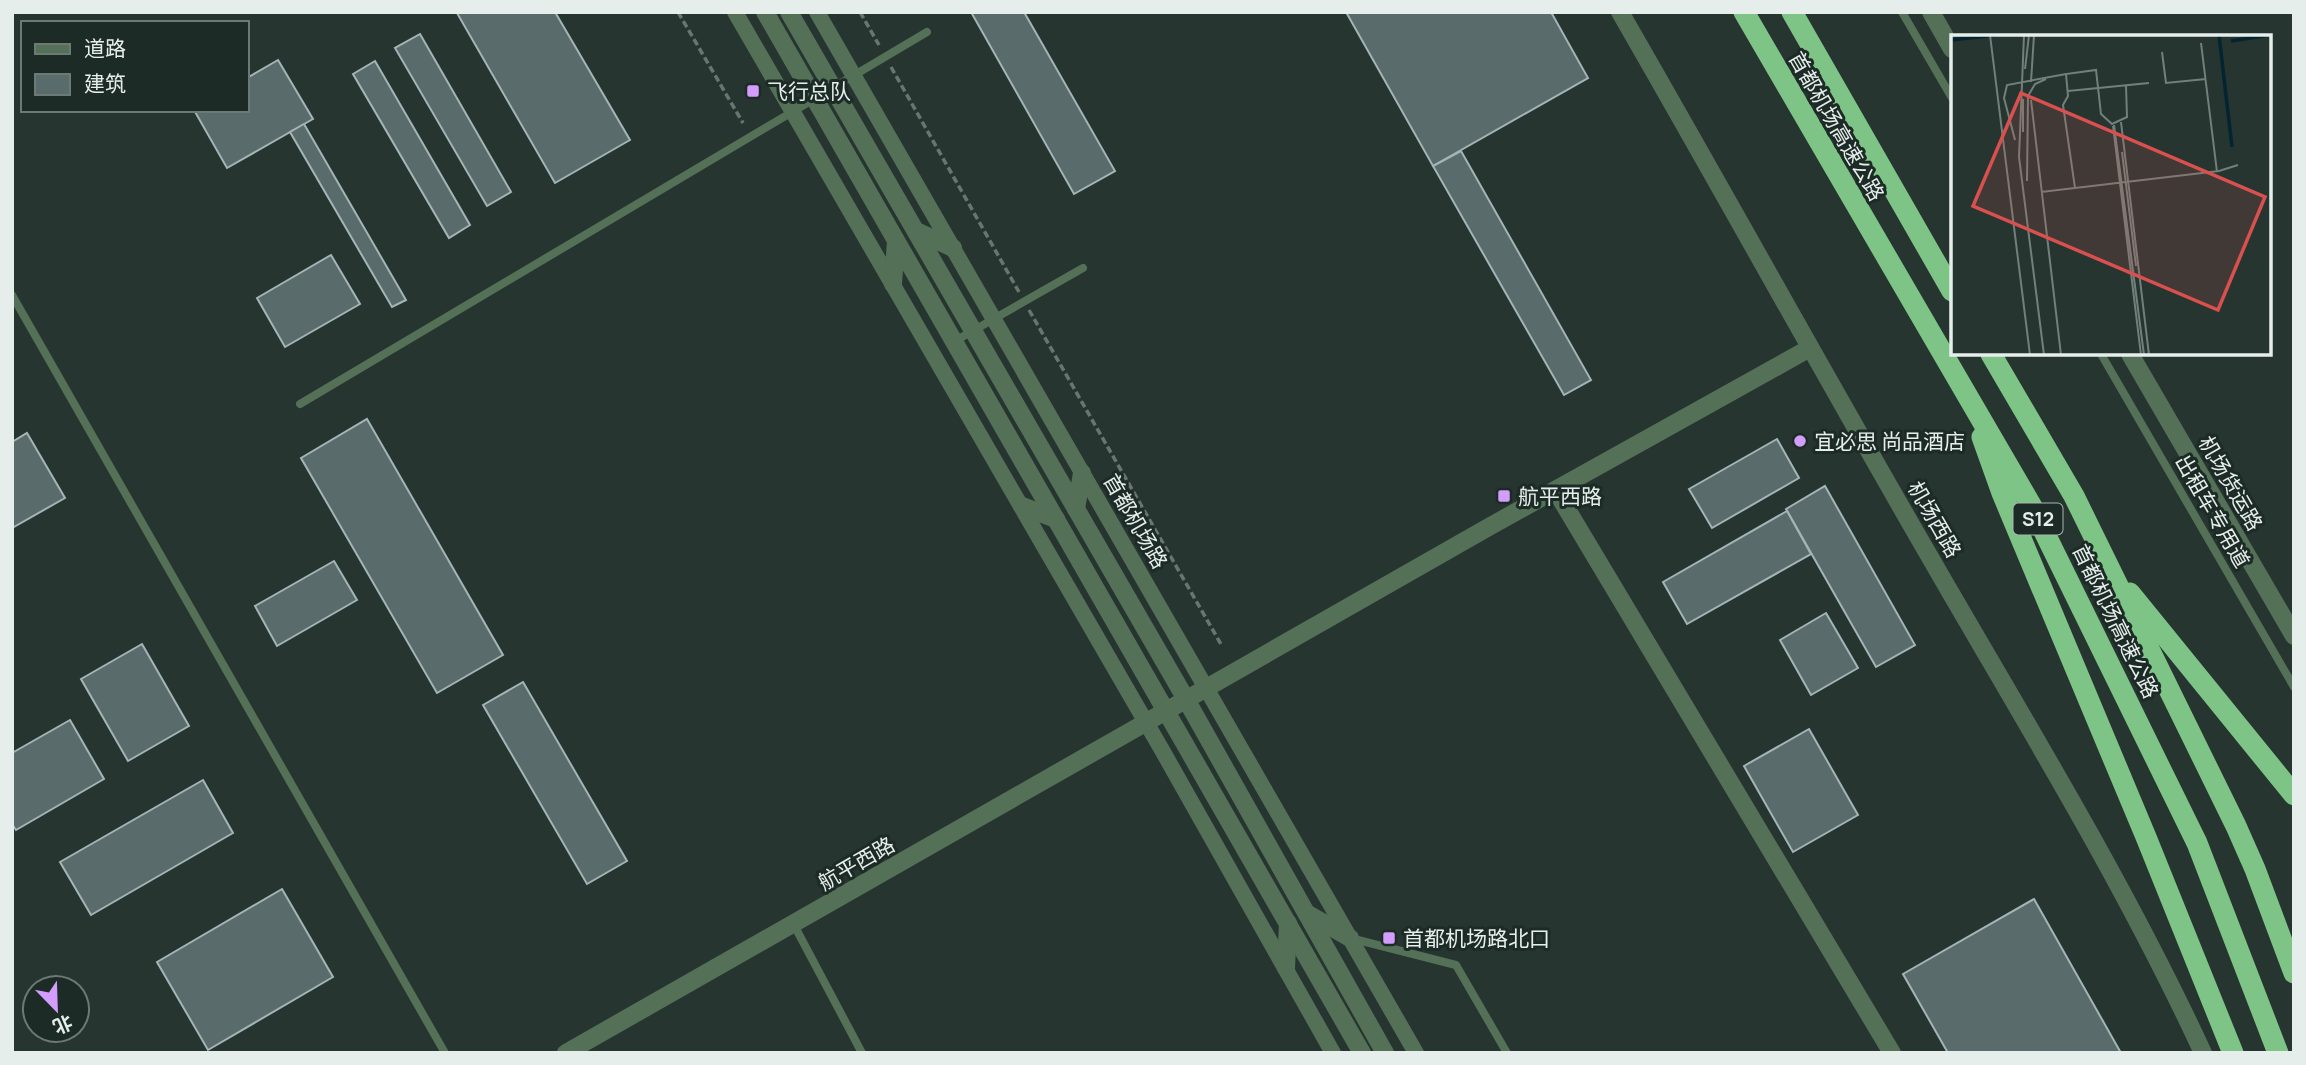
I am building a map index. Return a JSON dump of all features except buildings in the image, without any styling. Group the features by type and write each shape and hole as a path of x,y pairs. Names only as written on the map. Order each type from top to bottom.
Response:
{"highway":[{"name":"首都机场高速公路","path":"1744,12 2031,505 2197,843 2278,1053"},
{"name":"首都机场高速公路","path":"1793,12 1951,289"},
{"name":"首都机场高速公路","path":"1992,355 2070,487 2111,570 2236,826 2294,973"},
{"path":"1961,387 2002,494 2233,1053"},
{"path":"2111,570 2174,644 2294,795"}],"street":[{"path":"735,12 1147,723 1334,1053"},
{"path":"765,12 1362,1053"},
{"path":"789,12 1187,701 1385,1053"},
{"name":"首都机场路","path":"817,12 1416,1053"},
{"name":"机场西路","path":"1620,12 2101,852 2178,998 2203,1053"},
{"path":"1931,12 1951,47"},
{"path":"916,231 953,248"},
{"path":"894,284 896,241"},
{"path":"1187,701 1810,348"},
{"name":"机场货运路","path":"2131,355 2294,636"},
{"path":"1076,509 1082,473"},
{"path":"1556,491 1892,1053"},
{"path":"1022,506 1056,519"},
{"name":"航平西路","path":"566,1053 1187,701"},
{"path":"1307,914 1350,938"},
{"path":"1286,968 1288,923"}],"lane":[{"path":"1902,12 1951,96"},
{"path":"300,404 927,32"},
{"path":"954,341 1083,268"},
{"path":"12,295 445,1053"},
{"name":"出租车专用道","path":"2102,355 2294,687"},
{"path":"794,925 862,1053"},
{"path":"1350,938 1456,965 1507,1053"}],"path":[{"path":"678,12 743,123"},
{"path":"860,12 1222,646"}],"place":[{"name":"飞行总队","path":"753,91"},
{"name":"宜必思 尚品酒店","path":"1800,441"},
{"name":"航平西路","path":"1504,496"},
{"name":"首都机场路北口","path":"1389,938"}]}
